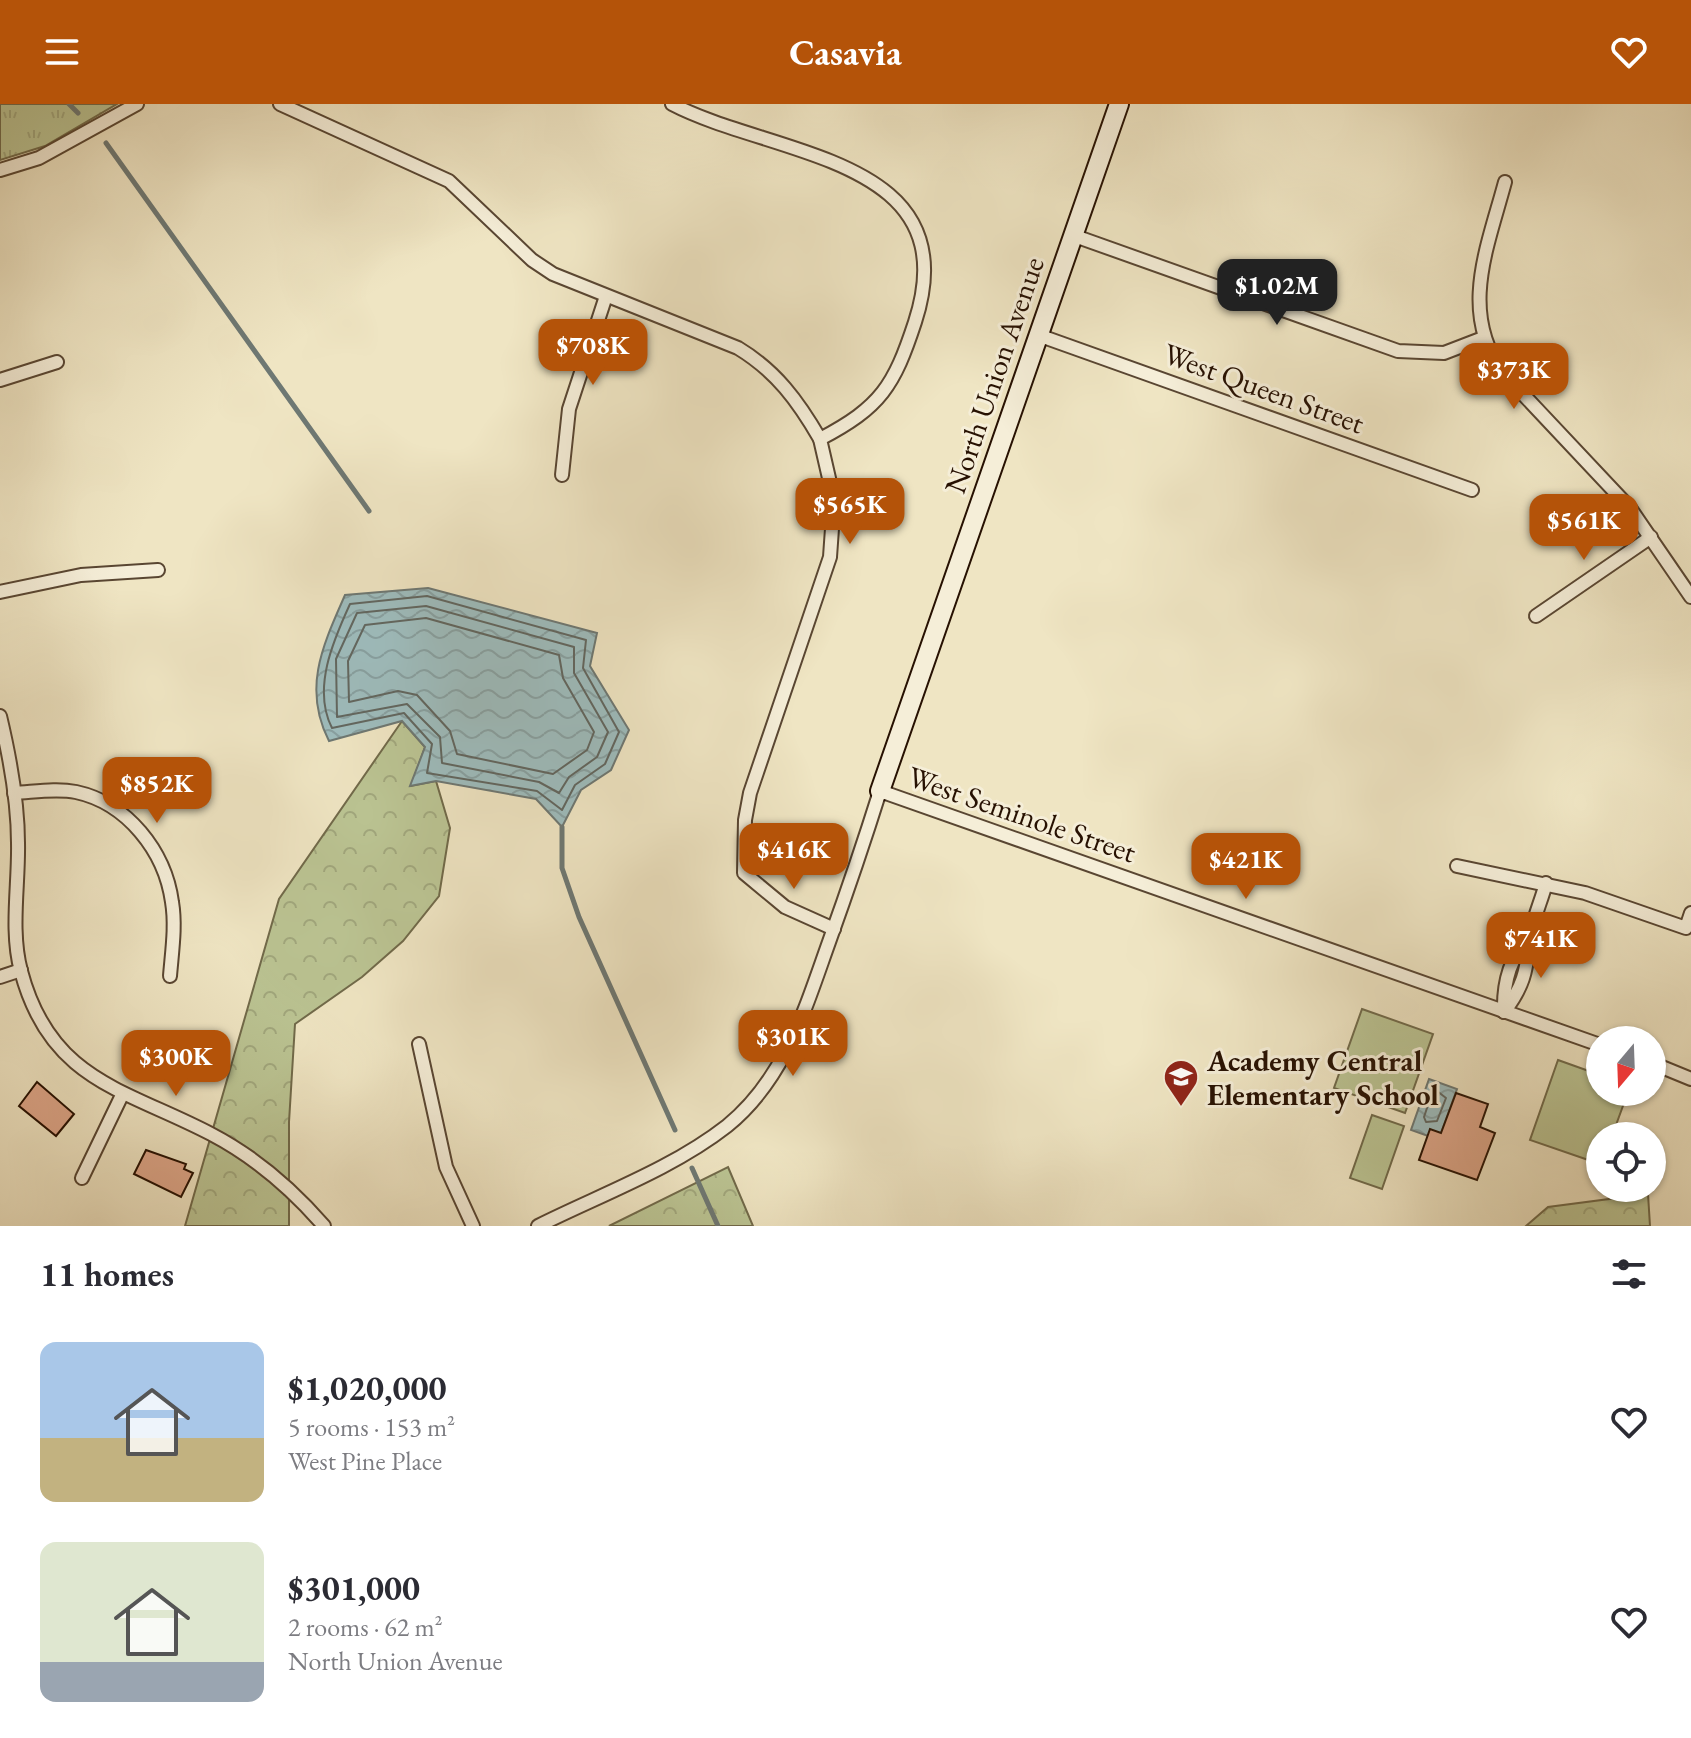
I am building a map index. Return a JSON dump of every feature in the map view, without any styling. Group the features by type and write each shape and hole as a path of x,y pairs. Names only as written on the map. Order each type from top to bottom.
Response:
{"street":[{"path":"0,170 39,158 137,104"},
{"path":"280,104 449,181 541,267 606,296 714,335 750,355 788,389 820,439 834,500 830,557 750,793 744,834 744,873 785,907 834,929"},
{"path":"672,104 879,184 911,218 923,249 926,283 895,378 869,410 820,439"},
{"name":"North Union Avenue","path":"538,1226 696,1146 747,1107 773,1075 794,1038 1119,104"},
{"path":"1505,182 1479,292 1478,320 1483,338 1503,373 1614,488 1691,597"},
{"path":"1072,235 1398,351 1444,353 1483,338"},
{"path":"562,475 569,409 606,296"},
{"name":"West Queen Street","path":"1038,335 1472,490"},
{"path":"0,380 57,362"},
{"path":"1536,616 1651,537"},
{"path":"0,592 81,575 158,570"},
{"path":"0,716 14,793 21,970 34,1008 51,1036 92,1077 122,1095 236,1149 285,1186 324,1226"},
{"path":"14,793 62,791 87,796 116,810 146,839 165,871 172,900 170,976"},
{"name":"West Seminole Street","path":"880,791 1586,1040"},
{"path":"1457,866 1546,883 1686,928 1691,913"},
{"path":"1504,1012 1503,987 1515,952 1531,932 1546,883"},
{"path":"0,977 21,970"},
{"path":"419,1044 446,1167 473,1226"},
{"path":"1666,1069 1691,1079"},
{"path":"82,1178 122,1095"}],"green space":[{"path":"0,104 117,104 45,146 0,160"},
{"path":"402,721 425,747 411,786 436,781 450,828 439,896 403,941 362,977 295,1024 289,1122 289,1226 185,1226 279,899"},
{"path":"1362,1009 1433,1034 1405,1113 1334,1088"},
{"path":"1558,1060 1586,1070 1586,1106 1623,1106 1617,1122 1586,1122 1586,1159 1530,1140"},
{"path":"1372,1115 1404,1126 1382,1189 1350,1178"},
{"path":"728,1167 753,1226 609,1226"},
{"path":"1586,1202 1648,1202 1650,1226 1526,1226 1548,1207"}],"water":[{"path":"428,588 597,633 590,666 629,730 611,770 581,790 562,827 536,799 436,781 410,786 425,747 402,721 329,741 321,722 316,685 323,649 345,595"},
{"path":"1429,1079 1457,1089 1441,1133 1428,1136 1411,1130"}],"building":[{"path":"37,1082 74,1114 56,1136 19,1106"},
{"path":"1456,1093 1488,1104 1480,1127 1495,1133 1477,1180 1419,1160 1430,1129 1441,1133"},
{"path":"146,1150 186,1164 184,1169 193,1173 181,1197 134,1174"}],"waterway":[{"path":"69,104 78,113"},
{"path":"106,143 369,511"},
{"path":"562,827 562,868 579,917 675,1130"},
{"path":"692,1168 718,1226"}],"place":[{"name":"Academy Central Elementary School","path":"1181,1108"}]}
